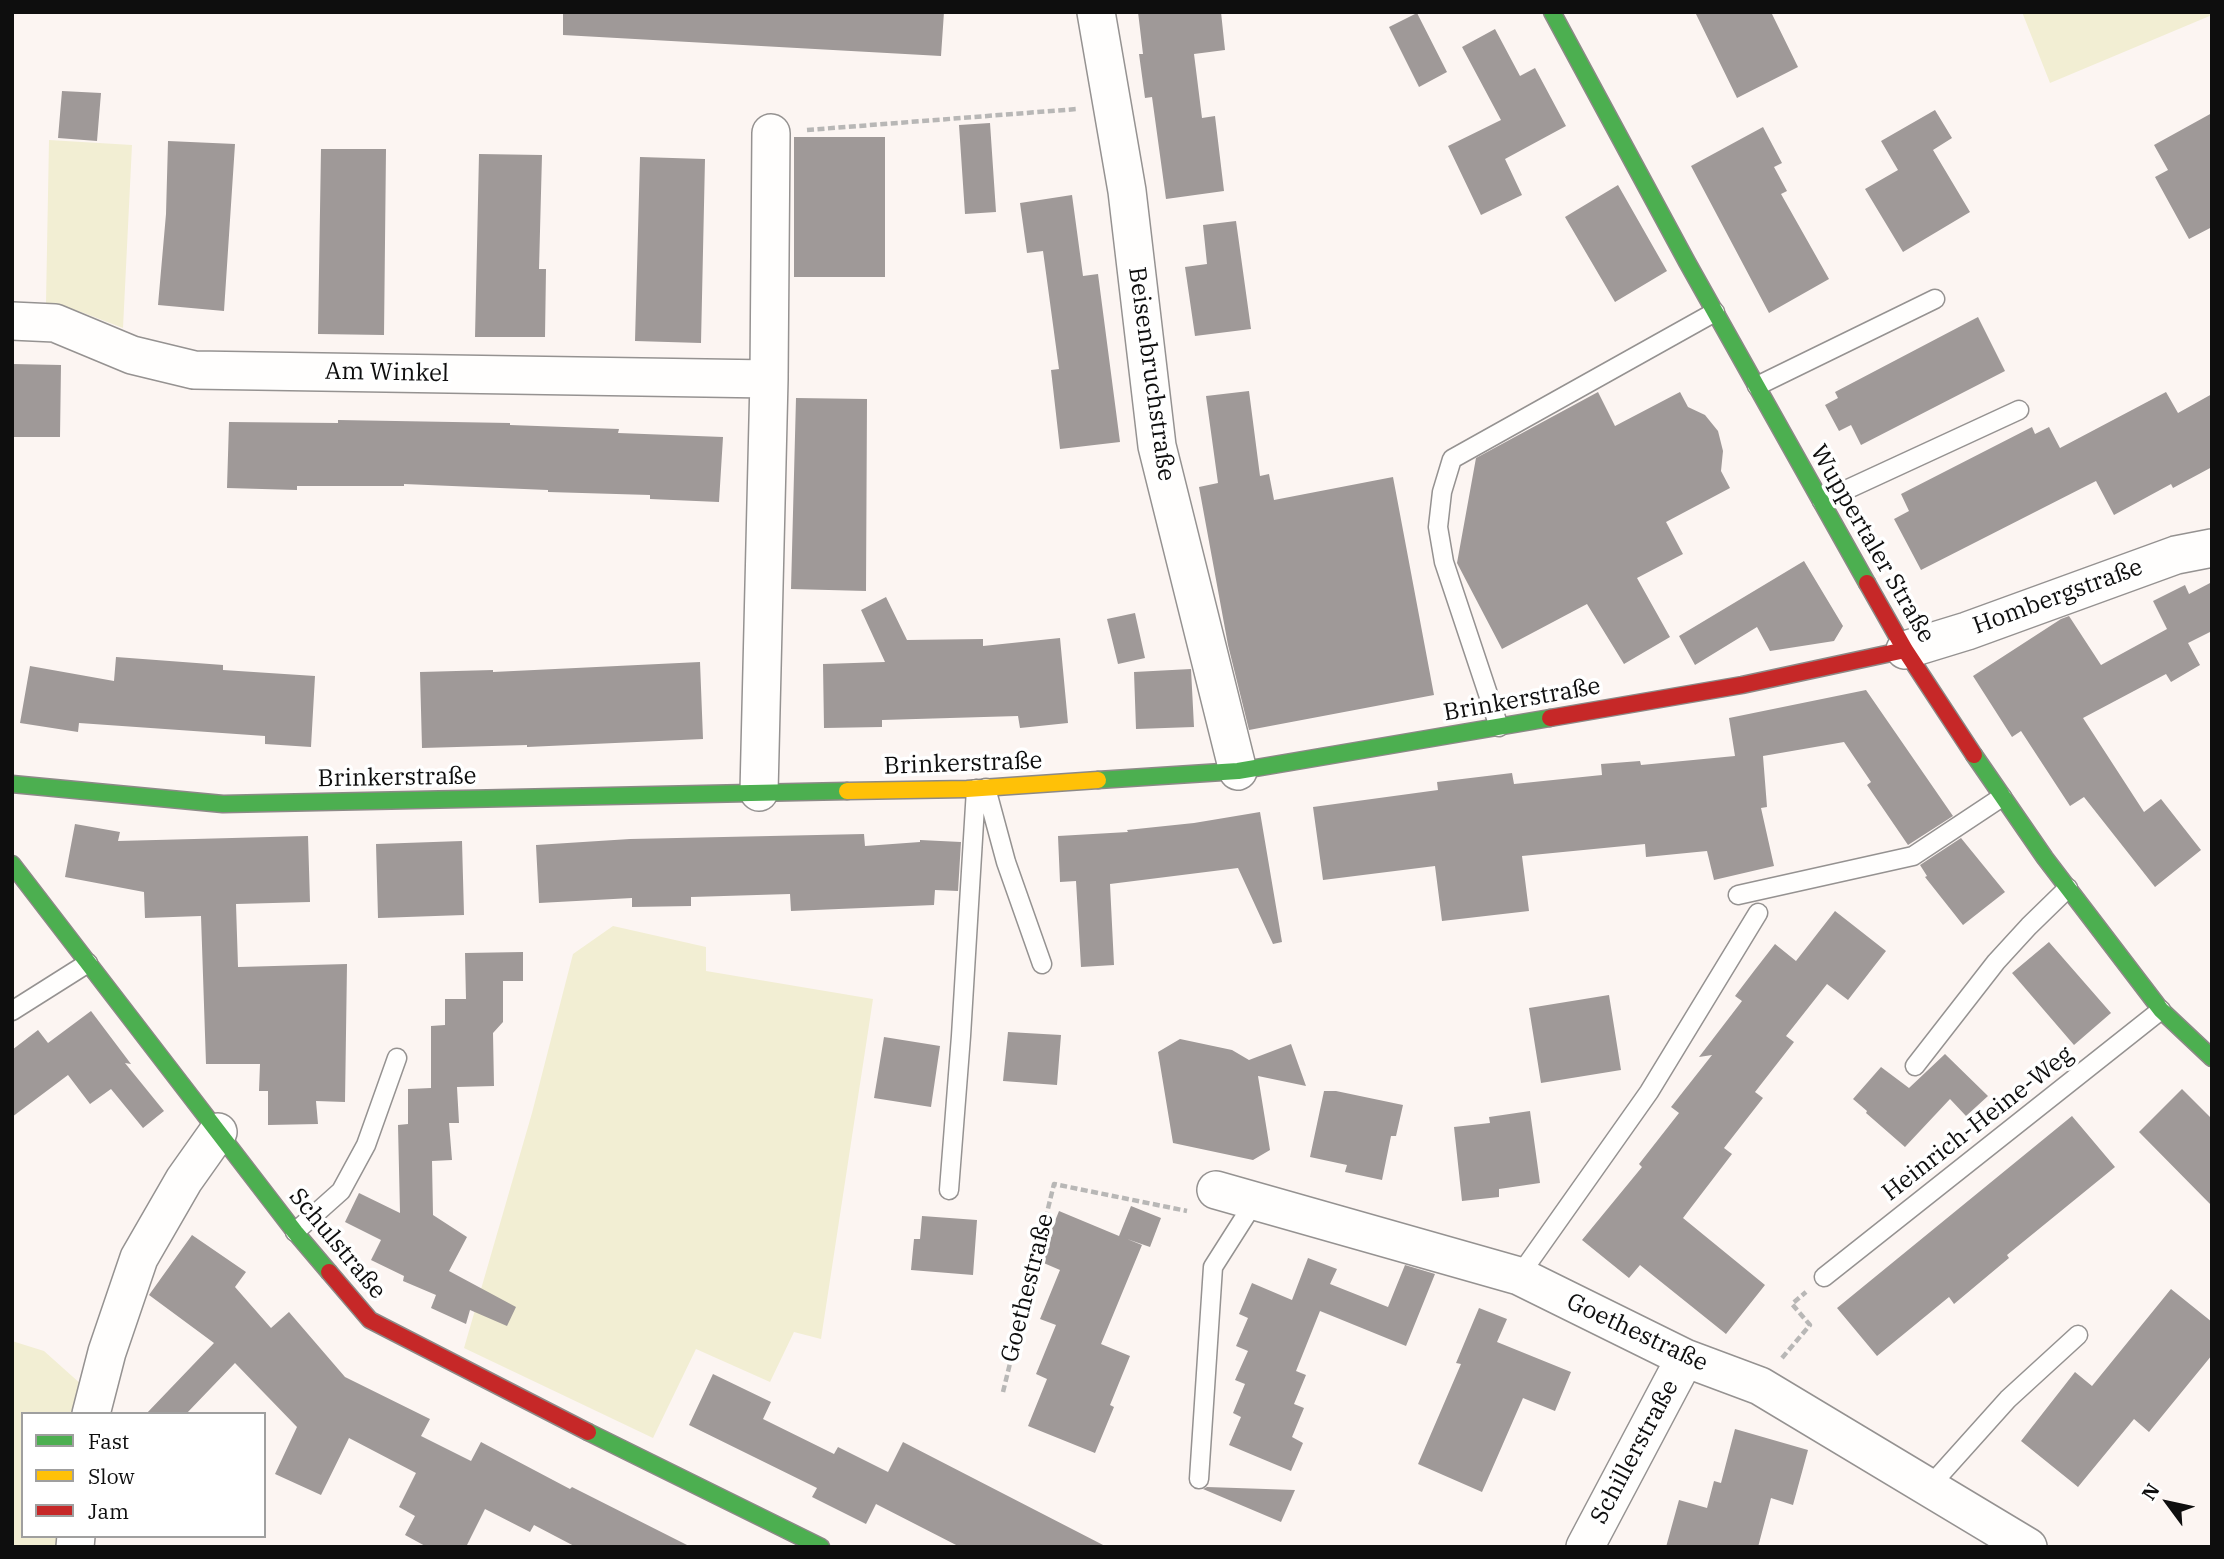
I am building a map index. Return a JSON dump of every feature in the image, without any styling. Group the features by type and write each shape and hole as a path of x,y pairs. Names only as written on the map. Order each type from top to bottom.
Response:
{"street":[{"name":"Beisenbruchstraße","path":"1096,12 1127,191 1157,446 1238,772"},
{"name":"Wuppertaler Straße","path":"1556,14 1715,312 1905,650 2002,797 2068,888 2161,1010 2212,1058"},
{"path":"759,792 769,379 771,133"},
{"name":"Am Winkel","path":"12,321 55,323 132,355 194,370 769,379"},
{"name":"Hombergstraße","path":"1905,650 2176,555 2212,548"},
{"name":"Brinkerstraße","path":"12,784 223,804 981,788 1238,772 1742,685 1905,650"},
{"name":"Schulstraße","path":"12,864 295,1232 370,1320 816,1546"},
{"path":"92,1412 107,1352 139,1258 184,1180 218,1132"},
{"name":"Goethestraße","path":"1238,1196 1519,1276 1685,1358 1760,1386 2028,1547"},
{"name":"Schillerstraße","path":"1585,1547 1685,1358"}],"lane":[{"path":"1757,386 1935,299"},
{"path":"1499,727 1444,562 1438,527 1442,492 1452,459 1715,312"},
{"path":"1822,501 2019,410"},
{"path":"981,788 1042,964"},
{"path":"949,1190 981,788"},
{"path":"1738,895 1913,856 2002,797"},
{"path":"1915,1066 1996,962 2068,888"},
{"path":"1519,1276 1649,1092 1758,913"},
{"path":"12,1012 88,963"},
{"name":"Heinrich-Heine-Weg","path":"1825,1277 2161,1010"},
{"path":"295,1232 341,1191 366,1145 397,1058"},
{"path":"1199,1479 1213,1267 1238,1196"},
{"path":"1929,1487 2008,1399 2078,1335"}],"path":[{"path":"771,133 1112,106"},
{"name":"Goethestraße","path":"1003,1392 1054,1184 1209,1216 1238,1196"},
{"path":"1760,1386 1810,1325 1792,1304 1825,1277"}],"shaded area":[{"path":"2022,12 2212,12 2212,15 2050,83"},
{"path":"49,140 132,145 123,328 81,312 46,303"},
{"path":"613,926 706,947 706,971 873,999 821,1339 794,1332 770,1382 696,1349 653,1438 464,1348 532,1113 573,954"},
{"path":"12,1341 44,1351 82,1385 75,1412 21,1412 21,1538 63,1538 63,1547 12,1547"}],"building":[{"path":"563,12 944,12 941,56 563,35"},
{"path":"1138,12 1221,12 1225,50 1194,54 1202,118 1215,116 1224,191 1166,199 1152,97 1145,98 1139,54 1143,54"},
{"path":"1695,12 1771,12 1798,67 1737,98"},
{"path":"1417,13 1447,72 1419,87 1389,27"},
{"path":"1495,29 1520,76 1535,68 1566,126 1505,159 1522,195 1481,215 1448,146 1501,120 1462,47"},
{"path":"62,91 101,93 97,141 58,138"},
{"path":"1935,110 1952,138 1933,150 1970,212 1903,252 1865,189 1898,170 1881,141"},
{"path":"2212,113 2212,227 2189,239 2155,177 2168,170 2154,145"},
{"path":"990,123 996,212 965,214 959,125"},
{"path":"1763,127 1782,163 1774,167 1787,191 1781,194 1829,279 1769,313 1691,166"},
{"path":"794,137 885,137 885,277 794,277"},
{"path":"168,141 235,144 224,311 158,305 166,214"},
{"path":"321,149 386,149 384,335 318,334"},
{"path":"479,154 542,155 539,269 546,269 545,337 475,337"},
{"path":"640,157 705,159 701,343 635,341"},
{"path":"1618,185 1667,271 1615,302 1565,217"},
{"path":"1072,195 1083,276 1098,274 1120,442 1060,449 1051,370 1059,369 1043,251 1027,253 1020,203"},
{"path":"1236,221 1251,329 1195,336 1185,267 1207,264 1203,225"},
{"path":"1978,317 2005,371 1861,445 1851,425 1839,431 1825,405 1838,398 1835,392"},
{"path":"12,364 61,365 60,437 12,437"},
{"path":"1249,391 1260,476 1269,474 1274,500 1393,477 1434,695 1249,730 1228,645 1199,487 1218,483 1206,396"},
{"path":"1598,392 1615,426 1680,392 1688,407 1705,415 1718,431 1723,451 1721,471 1730,488 1666,522 1683,554 1637,578 1670,637 1624,664 1587,604 1502,649 1457,563 1476,458"},
{"path":"2166,392 2178,413 2212,394 2212,467 2173,488 2171,484 2114,515 2096,481 1921,570 1894,519 1909,511 1901,494 2032,427 2035,434 2049,427 2060,448"},
{"path":"796,398 867,399 866,591 791,589"},
{"path":"338,420 510,423 619,429 618,433 723,437 719,502 650,499 650,495 404,484 297,486 297,490 227,488 229,422 338,423"},
{"path":"1804,561 1843,626 1834,641 1770,651 1757,627 1695,665 1679,636"},
{"path":"2212,582 2212,631 2188,643 2200,665 2171,682 2166,674 2083,718 2144,812 2161,799 2201,850 2155,887 2084,797 2070,806 2021,731 2012,737 1973,676 2069,616 2101,665 2167,629 2153,601 2185,585 2189,594"},
{"path":"886,597 907,640 983,639 983,646 1060,638 1068,723 1020,728 1018,716 882,720 882,727 824,728 823,664 885,662 861,610"},
{"path":"1135,613 1145,658 1118,664 1107,619"},
{"path":"116,657 223,665 223,670 315,676 311,747 265,744 265,736 79,723 78,732 20,723 30,666 114,681"},
{"path":"700,662 703,739 527,747 422,748 420,672 493,672"},
{"path":"1191,669 1194,727 1136,729 1134,672"},
{"path":"1866,690 1953,816 1908,845 1867,785 1871,782 1844,742 1763,756 1767,807 1761,808 1774,866 1714,880 1707,851 1646,857 1645,844 1522,856 1529,911 1442,921 1435,866 1323,880 1313,807 1438,790 1437,782 1512,773 1514,784 1602,775 1601,764 1640,761 1641,765 1735,756 1729,718"},
{"path":"1260,812 1282,942 1273,944 1238,868 1110,884 1114,965 1081,967 1076,881 1060,882 1058,836 1128,832 1127,830"},
{"path":"75,824 120,832 118,841 308,836 310,902 236,904 238,967 347,964 345,1102 316,1101 318,1124 268,1125 268,1091 259,1091 260,1064 206,1064 201,916 145,918 144,892 65,877"},
{"path":"864,834 865,846 920,840 961,842 958,891 935,890 934,905 791,911 790,894 691,897 691,906 632,907 632,898 539,903 536,845 630,839"},
{"path":"1961,838 2005,892 1963,925 1925,877 1927,876 1920,865"},
{"path":"462,841 464,915 378,918 376,844"},
{"path":"1835,911 1886,951 1848,1000 1827,984 1786,1036 1794,1042 1755,1092 1763,1098 1724,1148 1732,1154 1683,1218 1765,1285 1726,1334 1640,1265 1629,1278 1582,1240 1642,1167 1639,1164 1679,1113 1671,1107 1712,1055 1699,1057 1742,1001 1735,996 1754,971 1775,944 1796,961"},
{"path":"2049,942 2111,1013 2074,1045 2012,973"},
{"path":"523,952 523,981 503,981 503,1022 493,1033 494,1086 457,1087 459,1123 449,1123 452,1160 432,1161 433,1215 467,1237 449,1271 516,1307 507,1326 470,1310 466,1324 431,1308 436,1295 403,1281 404,1276 371,1260 381,1240 345,1222 359,1193 400,1213 398,1125 408,1124 408,1089 431,1088 431,1026 445,1025 445,999 466,999 465,953"},
{"path":"1609,995 1621,1070 1541,1083 1529,1008"},
{"path":"91,1011 131,1064 125,1063 164,1111 143,1128 111,1089 90,1104 68,1075 12,1117 12,1050 38,1030 48,1043"},
{"path":"1008,1032 1061,1035 1057,1085 1003,1081"},
{"path":"884,1037 940,1046 931,1107 874,1098"},
{"path":"1180,1039 1232,1050 1249,1060 1291,1044 1306,1086 1258,1076 1270,1150 1253,1160 1173,1143 1158,1052"},
{"path":"1945,1054 1988,1096 1966,1116 1950,1099 1905,1147 1853,1099 1881,1067 1909,1088"},
{"path":"2182,1089 2212,1119 2212,1206 2139,1132"},
{"path":"1324,1091 1403,1105 1396,1136 1391,1136 1382,1180 1345,1172 1347,1165 1310,1157"},
{"path":"1530,1111 1540,1183 1499,1189 1499,1197 1462,1201 1454,1127 1490,1123 1489,1117"},
{"path":"2072,1116 2115,1167 2007,1255 2009,1258 1954,1304 1949,1297 1877,1356 1837,1308"},
{"path":"1131,1206 1161,1218 1150,1247 1127,1239 1142,1245 1101,1344 1130,1356 1110,1405 1114,1407 1095,1453 1028,1426 1047,1379 1036,1374 1056,1325 1040,1319 1060,1270 1039,1261 1059,1211 1119,1236"},
{"path":"922,1216 977,1220 973,1275 911,1270 914,1239 920,1239"},
{"path":"192,1235 246,1272 235,1287 271,1328 289,1312 345,1377 430,1419 421,1436 471,1461 481,1442 570,1489 572,1487 691,1547 576,1547 534,1525 530,1532 485,1509 466,1547 427,1547 405,1535 415,1516 399,1507 416,1473 349,1438 321,1495 275,1474 297,1427 235,1363 188,1412 148,1412 214,1343 149,1295"},
{"path":"1308,1258 1337,1269 1330,1284 1388,1307 1405,1265 1435,1274 1406,1346 1320,1311 1296,1371 1306,1375 1294,1404 1304,1408 1292,1437 1303,1443 1291,1471 1229,1445 1241,1417 1233,1413 1245,1384 1235,1380 1248,1351 1236,1346 1248,1318 1239,1314 1252,1283 1292,1300"},
{"path":"2171,1289 2212,1322 2212,1355 2149,1432 2134,1419 2078,1487 2021,1441 2075,1372 2092,1386"},
{"path":"1479,1308 1507,1319 1497,1342 1571,1372 1555,1411 1523,1398 1482,1492 1418,1464 1461,1364 1456,1363"},
{"path":"713,1374 771,1402 763,1419 834,1454 838,1447 888,1472 903,1442 1107,1547 960,1547 876,1504 866,1524 812,1497 817,1488 689,1425"},
{"path":"1735,1429 1808,1450 1793,1505 1771,1498 1758,1547 1666,1547 1679,1500 1707,1508 1714,1481 1721,1483"},
{"path":"1203,1489 1295,1490 1281,1522"}],"traffic: fast":[{"path":"1552,12 1687,262 1867,583"},
{"path":"1098,780 1238,771 1550,718"},
{"path":"1974,755 2045,858 2161,1010 2212,1058"},
{"path":"12,784 223,804 847,791"},
{"path":"12,864 295,1232 329,1272"},
{"path":"588,1432 821,1547"}],"traffic: slow":[{"path":"847,791 967,789 1098,780"}],"traffic: jam":[{"path":"1867,583 1905,650 1974,755"},
{"path":"1550,718 1742,685 1905,650"},
{"path":"329,1272 370,1320 588,1432"}]}
